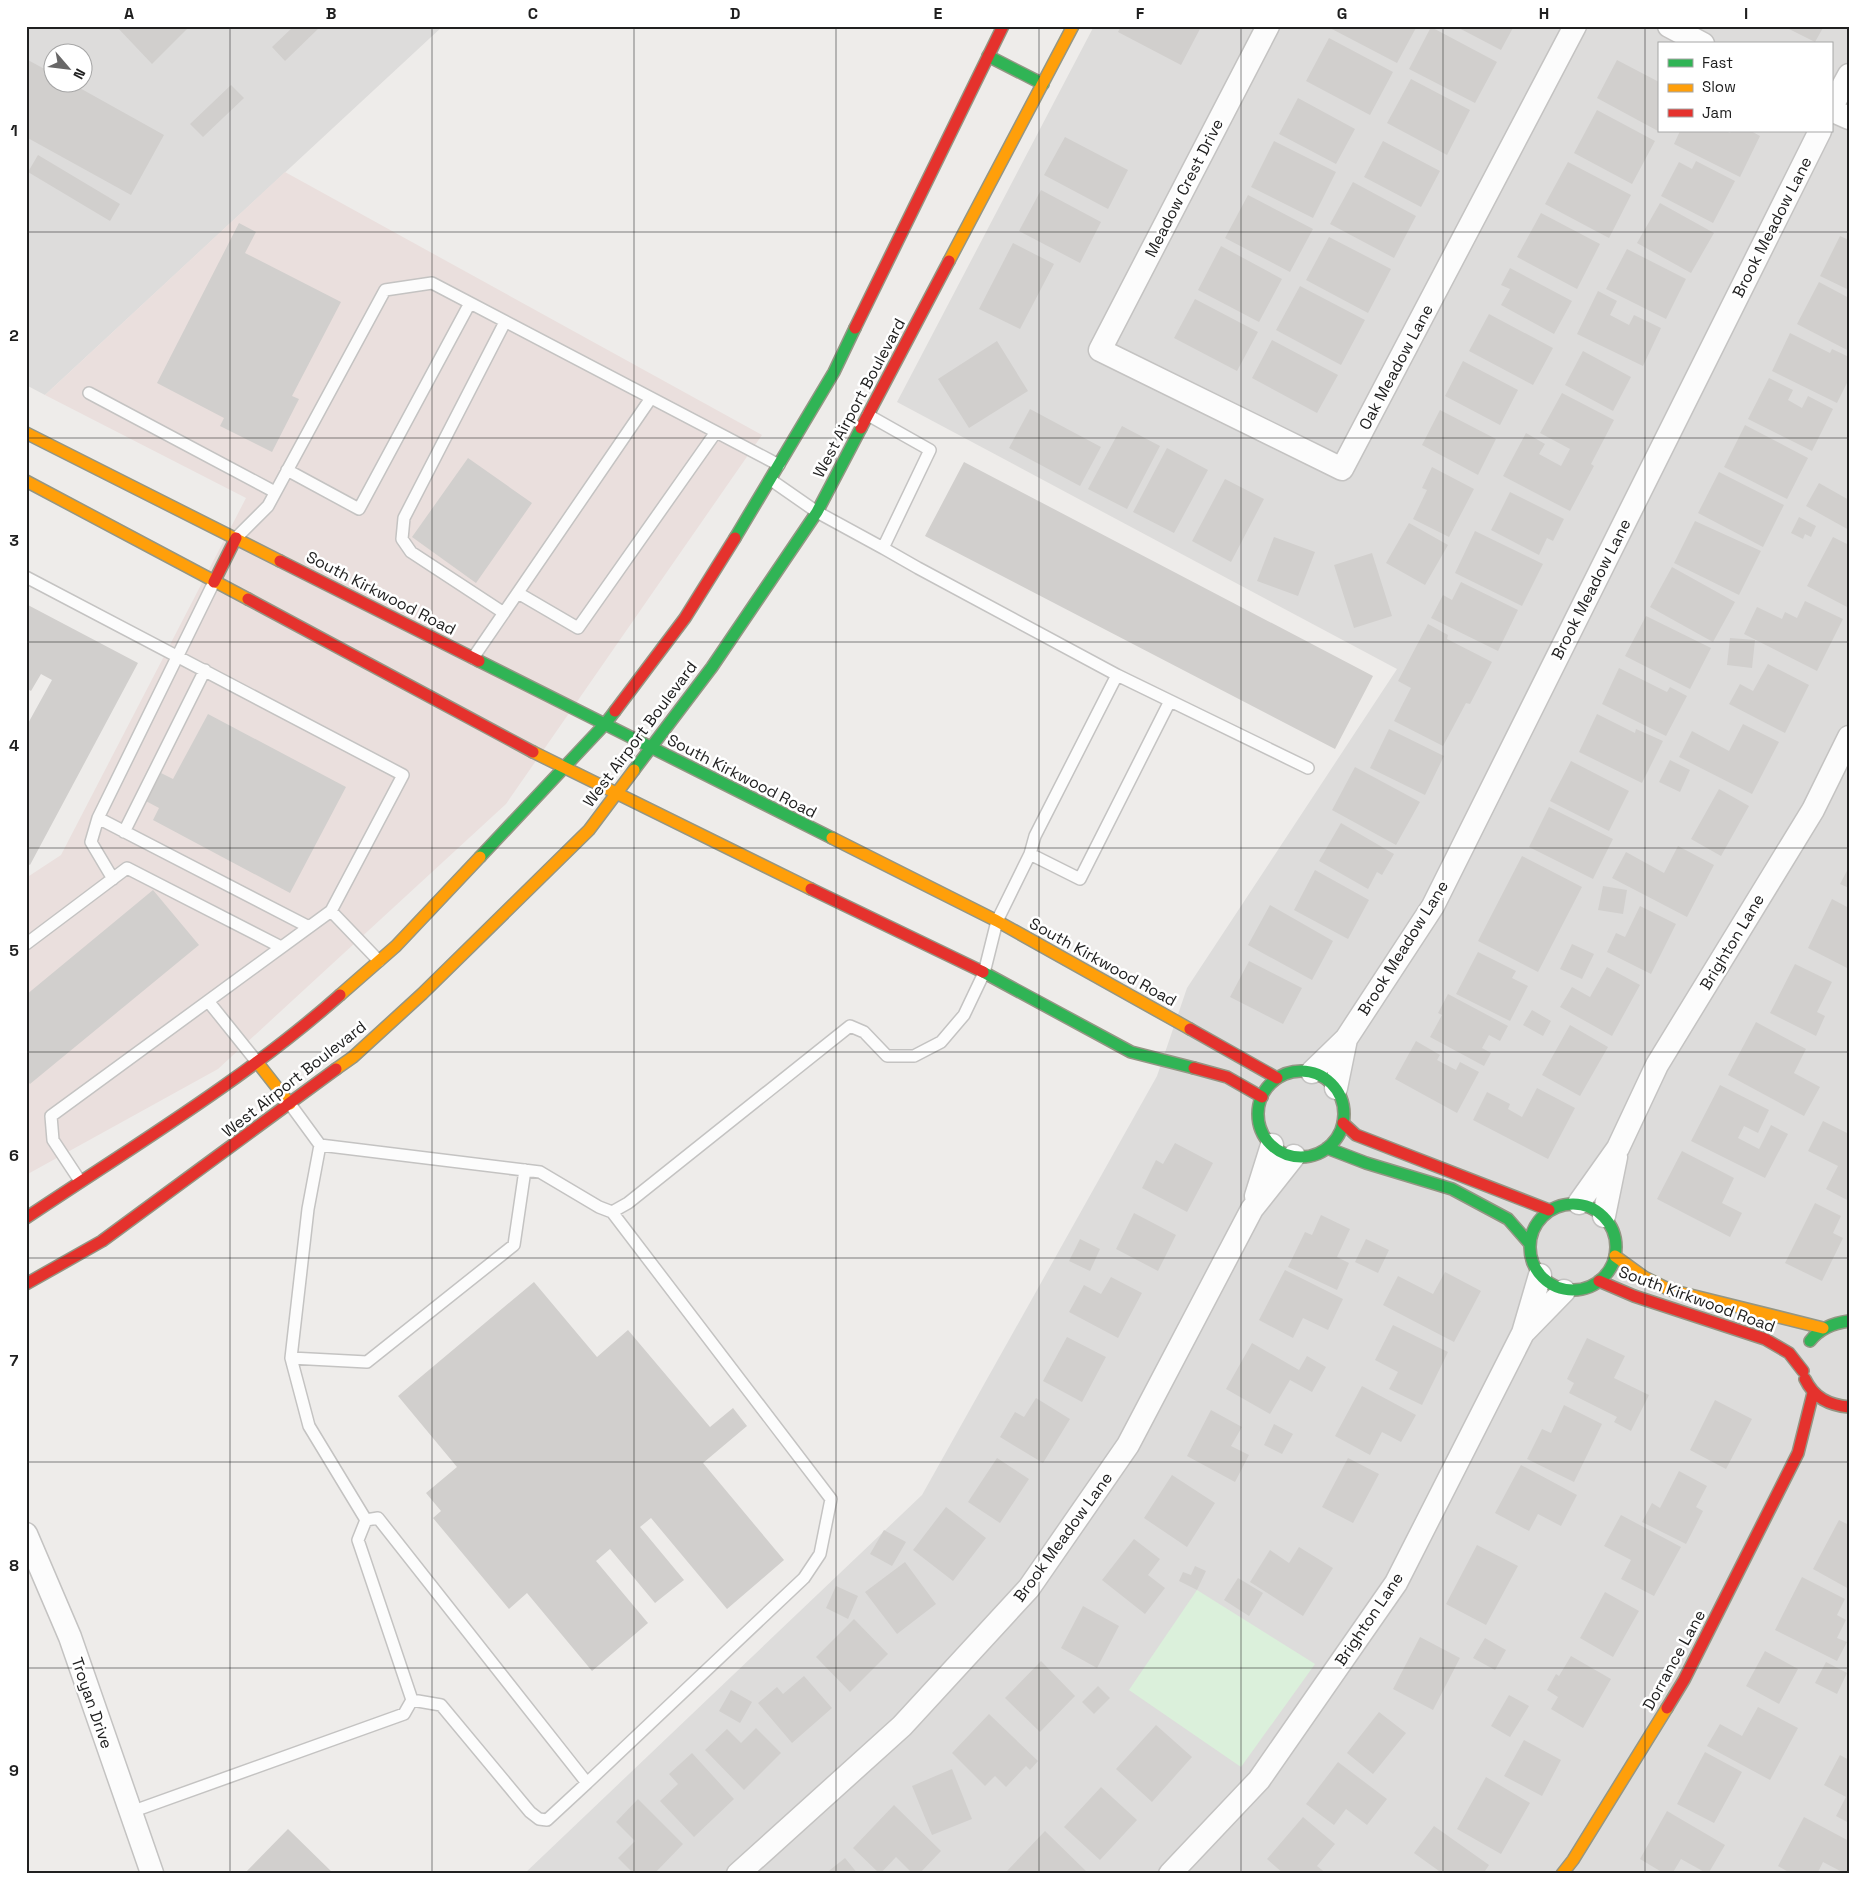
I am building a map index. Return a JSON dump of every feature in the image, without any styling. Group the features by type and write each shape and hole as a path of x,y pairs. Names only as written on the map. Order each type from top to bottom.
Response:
{"main road":[{"name":"West Airport Boulevard","path":"26,1218 257,1062 304,1028 396,946 605,724 685,618 771,480 834,372 1003,26"},
{"name":"West Airport Boulevard","path":"26,1284 102,1241 353,1057 422,994 589,830 712,667 817,512 1073,26"},
{"path":"988,56 1043,84"},
{"name":"South Kirkwood Road","path":"26,433 997,921 1277,1078"},
{"path":"26,481 563,768 984,973 1131,1052 1227,1077 1262,1098"},
{"path":"214,582 236,538"},
{"path":"257,1062 290,1104"},
{"path":"1312,1072 1323,1077 1336,1088 1344,1110 1343,1123 1337,1137 1327,1148 1317,1154 1305,1157 1283,1153 1272,1145 1264,1135 1259,1123 1258,1110 1262,1098 1268,1087 1277,1078 1288,1073 1312,1072"},
{"path":"1343,1123 1356,1135 1549,1210"},
{"path":"1327,1148 1366,1163 1452,1189 1508,1219 1529,1243"},
{"path":"1565,1203 1579,1203 1593,1207 1604,1216 1612,1227 1616,1242 1615,1256 1610,1270 1599,1281 1587,1288 1564,1291 1536,1271 1530,1258 1529,1243 1532,1229 1540,1217 1549,1210 1565,1203"},
{"name":"South Kirkwood Road","path":"1615,1256 1644,1277 1670,1290 1823,1328"},
{"name":"South Kirkwood Road","path":"1599,1281 1634,1296 1765,1339 1788,1353 1803,1371"},
{"path":"1849,1321 1831,1324 1813,1336 1806,1346 1803,1358 1803,1371 1806,1383 1813,1393 1834,1410 1849,1407"},
{"name":"Dorrance Lane","path":"1562,1874 1573,1860 1684,1680 1798,1453 1813,1393"},
{"name":"Dorrance Lane","path":"1798,1453 1814,1434"}],"street":[{"name":"Meadow Crest Drive","path":"1100,350 1268,26"},
{"name":"Oak Meadow Lane","path":"1100,350 1342,469 1575,26"},
{"path":"1669,26 1699,42"},
{"path":"1832,107 1849,75"},
{"path":"1832,110 1849,118"},
{"name":"Brook Meadow Lane","path":"1312,1072 1346,1039 1433,906 1820,132"},
{"name":"Brighton Lane","path":"1579,1203 1618,1148 1658,1065 1813,810 1849,737"},
{"name":"Brook Meadow Lane","path":"1336,1088 1346,1039"},
{"name":"Brook Meadow Lane","path":"738,1874 902,1726 1029,1588 1128,1445 1252,1209 1272,1145"},
{"name":"Brighton Lane","path":"1604,1216 1618,1148"},
{"name":"Brook Meadow Lane","path":"1252,1209 1294,1156"},
{"name":"Brighton Lane","path":"1170,1874 1259,1780 1396,1583 1523,1333 1540,1275"},
{"name":"Brighton Lane","path":"1523,1333 1564,1291"},
{"name":"Troyan Drive","path":"26,1534 70,1637 152,1872 150,1874"}],"lane":[{"path":"236,538 268,506 385,290 432,283 779,465"},
{"path":"287,470 359,508 470,303"},
{"path":"504,613 411,552 402,539 404,518 505,322"},
{"path":"89,393 275,492"},
{"path":"473,658 651,398"},
{"path":"868,415 930,450 883,548"},
{"path":"518,593 578,628 716,432"},
{"path":"771,480 817,512 1117,675 1308,768"},
{"path":"26,577 403,776 331,911 51,1116 53,1140 81,1182"},
{"path":"113,879 92,842 98,818 214,582"},
{"path":"124,832 205,670"},
{"path":"612,1212 636,1197 850,1026 864,1032 887,1056 914,1056 941,1042 964,1015 984,973 997,921 1030,854 1034,836 1117,675"},
{"path":"1030,854 1080,879 1170,701"},
{"path":"98,818 309,927"},
{"path":"26,944 127,868 281,947"},
{"path":"331,911 379,961"},
{"path":"208,1001 257,1062"},
{"path":"290,1104 320,1145 308,1209 291,1358 309,1426 366,1520"},
{"path":"320,1145 540,1172 599,1207 612,1212 832,1499 820,1554 804,1578 547,1820 539,1820 530,1812 441,1705 412,1700"},
{"path":"291,1358 367,1362 514,1245 525,1170"},
{"path":"366,1520 378,1518 587,1783"},
{"path":"130,1812 404,1714 412,1700 358,1540 366,1520"}],"shaded area":[{"path":"26,26 443,26 45,395 26,385"},
{"path":"1094,26 1849,26 1849,1874 524,1874 922,1495 1157,1076 1187,988 1397,669 897,402"},
{"path":"285,172 762,435 506,804 218,1069 26,1175 26,878 61,855 246,498 45,395"}],"green space":[{"path":"1197,1590 1315,1664 1241,1767 1129,1690"}],"building":[{"path":"116,26 190,26 152,64"},
{"path":"294,26 320,27 285,61 272,47"},
{"path":"1121,26 1201,27 1181,65 1118,32"},
{"path":"1331,26 1417,26 1397,63 1330,28"},
{"path":"1455,26 1514,26 1501,50"},
{"path":"1783,26 1824,26 1815,42"},
{"path":"1431,27 1497,62 1475,103 1409,69"},
{"path":"1329,38 1393,72 1370,115 1306,81"},
{"path":"26,59 42,68 42,92 87,92 164,135 131,195 26,137"},
{"path":"1617,60 1658,81 1658,131 1597,98"},
{"path":"1411,79 1470,110 1447,155 1387,123"},
{"path":"231,85 244,98 203,137 190,124"},
{"path":"1298,98 1355,129 1336,164 1279,134"},
{"path":"1597,110 1655,141 1632,184 1574,153"},
{"path":"1680,132 1753,132 1760,136 1740,177 1674,144"},
{"path":"1065,137 1128,170 1108,209 1044,175"},
{"path":"1274,141 1336,172 1313,218 1251,187"},
{"path":"1383,141 1440,171 1421,207 1364,177"},
{"path":"38,155 120,204 110,221 28,172"},
{"path":"1696,161 1735,181 1713,223 1661,196 1679,162 1692,169"},
{"path":"1568,162 1631,195 1609,238 1545,204"},
{"path":"1353,182 1416,216 1394,258 1330,224"},
{"path":"1041,190 1101,222 1080,263 1019,231"},
{"path":"1248,195 1313,229 1290,272 1225,238"},
{"path":"1660,203 1714,233 1691,273 1637,243"},
{"path":"1541,213 1600,244 1577,289 1517,257"},
{"path":"239,223 256,232 245,253 341,302 292,396 299,399 272,452 220,426 224,418 157,383"},
{"path":"1840,236 1849,240 1849,290 1820,276"},
{"path":"1329,237 1391,269 1368,313 1306,280"},
{"path":"1013,243 1054,264 1020,329 979,309"},
{"path":"1221,246 1282,279 1259,322 1198,290"},
{"path":"1627,249 1686,279 1666,319 1606,289"},
{"path":"1510,268 1572,301 1554,334 1501,305 1510,289 1501,285"},
{"path":"1819,282 1849,298 1849,351 1797,324"},
{"path":"1300,286 1365,320 1341,365 1276,330"},
{"path":"1598,291 1617,301 1610,315 1629,325 1634,315 1661,328 1643,366 1577,334"},
{"path":"1195,299 1258,332 1237,371 1174,338"},
{"path":"1489,314 1553,348 1533,385 1469,351"},
{"path":"1790,333 1830,353 1832,349 1849,357 1849,379 1837,403 1772,371"},
{"path":"1272,340 1338,375 1317,413 1252,378"},
{"path":"997,341 1028,391 969,428 938,379"},
{"path":"1583,351 1631,377 1613,411 1565,385"},
{"path":"1463,361 1518,390 1500,425 1445,396"},
{"path":"1769,378 1793,390 1788,400 1802,408 1808,396 1833,409 1812,451 1748,419"},
{"path":"1562,393 1614,420 1591,464 1594,466 1570,511 1503,476 1526,433 1545,444 1539,454 1561,466 1570,449 1540,433"},
{"path":"1030,409 1101,447 1080,486 1009,448"},
{"path":"1440,410 1496,439 1478,475 1422,445"},
{"path":"1745,425 1808,458 1787,499 1724,467"},
{"path":"1122,426 1160,446 1127,509 1088,489"},
{"path":"1167,448 1208,470 1174,533 1133,512"},
{"path":"468,458 532,503 476,583 412,537"},
{"path":"964,462 1373,676 1335,749 925,536"},
{"path":"1432,467 1474,489 1449,537 1413,519 1427,490 1422,488"},
{"path":"1719,472 1784,505 1763,547 1698,513"},
{"path":"1225,479 1264,499 1231,562 1192,541"},
{"path":"1819,483 1849,500 1849,530 1806,506"},
{"path":"1510,492 1564,519 1553,541 1547,538 1539,555 1491,530"},
{"path":"1799,517 1816,526 1811,537 1805,534 1803,539 1791,533"},
{"path":"1695,521 1761,551 1739,595 1674,563"},
{"path":"1409,523 1448,545 1425,585 1386,563"},
{"path":"1475,531 1543,564 1522,606 1455,573"},
{"path":"1274,537 1315,552 1298,596 1257,581"},
{"path":"1833,537 1849,545 1849,608 1807,586"},
{"path":"1372,553 1392,616 1354,628 1334,565"},
{"path":"1672,567 1735,602 1713,642 1650,607"},
{"path":"1461,582 1518,610 1498,651 1431,618 1443,595 1452,600"},
{"path":"1805,601 1843,619 1817,671 1744,634 1757,607 1782,619 1785,612 1797,618"},
{"path":"26,604 138,663 30,865 26,863 26,727 52,680 41,674 31,691 26,688"},
{"path":"1646,616 1711,648 1690,689 1625,656"},
{"path":"1428,624 1448,635 1447,639 1492,662 1470,704 1466,703 1443,746 1394,721 1411,688 1398,681"},
{"path":"1730,638 1755,640 1752,668 1727,665"},
{"path":"1768,664 1809,685 1785,733 1729,704 1740,684 1753,691"},
{"path":"1619,668 1667,692 1670,687 1687,696 1666,736 1602,704"},
{"path":"208,714 346,787 290,893 153,820 159,808 142,799 157,771 173,779"},
{"path":"1597,714 1635,733 1636,729 1663,741 1642,783 1579,752"},
{"path":"1743,724 1779,742 1752,794 1679,757 1692,731 1729,751"},
{"path":"1389,729 1444,756 1425,795 1370,768"},
{"path":"1670,760 1690,770 1680,792 1659,782"},
{"path":"1571,761 1629,791 1609,831 1550,801"},
{"path":"1355,767 1420,802 1396,845 1332,810"},
{"path":"1719,789 1749,806 1721,856 1691,839"},
{"path":"1549,807 1613,839 1593,879 1529,847"},
{"path":"1341,823 1394,854 1382,875 1377,872 1368,889 1319,861"},
{"path":"1678,846 1714,865 1687,917 1612,878 1626,852 1664,873"},
{"path":"1522,856 1582,887 1538,972 1478,941"},
{"path":"1849,867 1849,888 1840,884"},
{"path":"1315,870 1369,900 1348,939 1294,910"},
{"path":"1603,886 1627,890 1623,914 1598,910"},
{"path":"153,890 199,945 30,1084 26,1079 26,995"},
{"path":"1832,899 1849,908 1849,969 1808,948"},
{"path":"1270,905 1333,941 1312,980 1248,945"},
{"path":"1640,906 1676,924 1651,974 1607,952 1616,933 1625,937"},
{"path":"1572,944 1594,954 1582,979 1560,969"},
{"path":"1478,952 1516,971 1512,978 1528,986 1510,1021 1456,994"},
{"path":"1249,961 1302,988 1283,1024 1230,997"},
{"path":"1795,964 1832,982 1817,1012 1825,1016 1816,1036 1770,1013"},
{"path":"1607,967 1640,985 1612,1036 1560,1007 1572,987 1590,997"},
{"path":"1448,994 1508,1026 1500,1041 1489,1035 1482,1048 1491,1053 1484,1066 1430,1037 1442,1015 1438,1013"},
{"path":"1532,1010 1551,1021 1543,1036 1523,1025"},
{"path":"1756,1022 1806,1049 1794,1073 1820,1087 1804,1116 1728,1075"},
{"path":"1570,1025 1608,1047 1580,1096 1542,1075"},
{"path":"1416,1041 1440,1055 1437,1060 1456,1070 1460,1062 1479,1072 1457,1113 1395,1079"},
{"path":"1720,1085 1769,1110 1758,1133 1744,1126 1738,1138 1759,1149 1771,1125 1788,1134 1765,1178 1691,1141"},
{"path":"1537,1088 1575,1108 1548,1159 1473,1120 1487,1092 1510,1104 1508,1109 1522,1117"},
{"path":"1823,1121 1849,1134 1849,1201 1826,1189 1838,1166 1808,1151"},
{"path":"1175,1143 1213,1163 1187,1212 1142,1188 1156,1160 1163,1164"},
{"path":"1682,1151 1734,1178 1722,1203 1742,1213 1730,1237 1657,1199"},
{"path":"1815,1203 1841,1216 1833,1233 1843,1238 1822,1281 1785,1263"},
{"path":"1134,1213 1176,1235 1158,1271 1116,1249"},
{"path":"1321,1215 1350,1229 1337,1257 1349,1263 1337,1290 1288,1267 1305,1232 1312,1235"},
{"path":"1080,1239 1100,1249 1090,1271 1069,1261"},
{"path":"1366,1239 1389,1250 1378,1273 1355,1262"},
{"path":"1285,1270 1343,1299 1328,1330 1303,1318 1293,1338 1259,1320"},
{"path":"1445,1272 1481,1291 1454,1342 1383,1305 1398,1276 1433,1294"},
{"path":"1111,1277 1142,1293 1118,1338 1069,1312 1084,1285 1101,1294"},
{"path":"534,1282 597,1357 628,1330 710,1427 733,1408 747,1426 703,1463 784,1560 727,1609 651,1518 640,1527 684,1580 655,1603 610,1549 596,1561 648,1623 592,1671 527,1593 509,1609 433,1518 441,1511 426,1493 457,1467 398,1396"},
{"path":"1393,1325 1448,1352 1422,1405 1389,1389 1398,1372 1375,1360"},
{"path":"1067,1337 1106,1357 1082,1402 1043,1381"},
{"path":"1587,1338 1625,1356 1614,1378 1649,1395 1631,1431 1614,1422 1617,1417 1569,1393 1574,1383 1567,1379"},
{"path":"1252,1343 1299,1370 1307,1356 1326,1367 1312,1392 1290,1380 1270,1414 1226,1389"},
{"path":"1362,1386 1416,1415 1401,1442 1382,1432 1370,1455 1335,1436"},
{"path":"1036,1398 1070,1419 1043,1463 1000,1437 1015,1412 1024,1417"},
{"path":"1715,1400 1752,1419 1726,1469 1690,1450"},
{"path":"1564,1405 1602,1424 1574,1482 1527,1459 1542,1429 1551,1433"},
{"path":"1211,1410 1242,1427 1231,1446 1249,1455 1235,1482 1187,1456"},
{"path":"1274,1424 1293,1434 1282,1454 1264,1445"},
{"path":"997,1458 1029,1479 1000,1523 968,1502"},
{"path":"1348,1458 1379,1474 1353,1523 1322,1507"},
{"path":"1521,1465 1577,1495 1561,1526 1538,1514 1529,1531 1495,1513"},
{"path":"1679,1471 1707,1486 1696,1507 1703,1511 1686,1544 1642,1522 1652,1503 1660,1508"},
{"path":"1172,1475 1215,1503 1187,1547 1144,1518"},
{"path":"946,1507 986,1538 953,1581 913,1550"},
{"path":"1621,1515 1681,1547 1654,1596 1621,1579 1631,1560 1604,1546"},
{"path":"1839,1520 1849,1525 1849,1589 1813,1569"},
{"path":"884,1530 906,1542 892,1566 870,1554"},
{"path":"1134,1539 1160,1559 1148,1575 1165,1588 1145,1614 1102,1580"},
{"path":"1477,1545 1518,1566 1486,1625 1446,1604"},
{"path":"1299,1547 1333,1568 1303,1616 1250,1582 1270,1550 1289,1563"},
{"path":"905,1562 936,1604 897,1634 865,1592"},
{"path":"1195,1566 1206,1571 1197,1590 1179,1581 1183,1572 1191,1575"},
{"path":"1802,1577 1845,1599 1837,1615 1846,1620 1837,1638 1847,1642 1837,1661 1775,1630"},
{"path":"1238,1578 1263,1593 1249,1616 1224,1600"},
{"path":"836,1586 858,1596 848,1619 826,1608"},
{"path":"1605,1592 1639,1611 1613,1657 1580,1638"},
{"path":"1083,1606 1119,1626 1097,1668 1061,1648"},
{"path":"854,1619 888,1654 850,1692 816,1657"},
{"path":"1420,1637 1460,1658 1433,1710 1393,1689"},
{"path":"1485,1638 1506,1650 1495,1670 1473,1658"},
{"path":"1765,1651 1798,1669 1779,1704 1746,1686"},
{"path":"1571,1656 1611,1679 1583,1728 1551,1709 1558,1697 1547,1690 1556,1674 1559,1676"},
{"path":"1041,1661 1075,1696 1040,1732 1005,1698"},
{"path":"1826,1662 1847,1673 1837,1694 1815,1683"},
{"path":"804,1676 832,1708 792,1743 758,1703 777,1687 783,1694"},
{"path":"1098,1686 1110,1698 1094,1714 1082,1702"},
{"path":"731,1690 752,1702 740,1723 719,1711"},
{"path":"1509,1695 1529,1706 1510,1737 1491,1726"},
{"path":"1758,1707 1798,1728 1770,1780 1707,1746 1720,1724 1742,1736"},
{"path":"1379,1712 1406,1733 1373,1774 1347,1753"},
{"path":"989,1714 1038,1761 1030,1770 1026,1766 1006,1787 995,1776 985,1786 952,1753"},
{"path":"1156,1725 1192,1757 1152,1802 1116,1769"},
{"path":"756,1728 781,1753 744,1790 705,1750 727,1729 741,1743"},
{"path":"1524,1740 1561,1760 1542,1796 1504,1776"},
{"path":"1705,1752 1742,1772 1714,1823 1677,1804"},
{"path":"692,1753 734,1799 694,1837 660,1801 678,1784 669,1774"},
{"path":"1840,1755 1849,1760 1849,1823 1836,1816 1846,1797 1824,1785"},
{"path":"1338,1762 1387,1799 1367,1825 1346,1809 1334,1825 1306,1804"},
{"path":"952,1769 972,1819 932,1835 912,1786"},
{"path":"1486,1777 1530,1803 1501,1854 1457,1829"},
{"path":"1101,1787 1137,1820 1100,1860 1064,1827"},
{"path":"638,1799 683,1844 654,1874 634,1874 618,1858 635,1841 616,1822"},
{"path":"894,1805 941,1851 919,1874 913,1874 896,1857 880,1874 853,1848"},
{"path":"1667,1811 1725,1845 1708,1874 1681,1859 1672,1874 1665,1874 1640,1859"},
{"path":"1303,1817 1335,1844 1317,1866 1327,1874 1284,1874 1267,1859"},
{"path":"1804,1817 1849,1841 1849,1868 1846,1874 1823,1862 1817,1874 1792,1874 1778,1866"},
{"path":"1434,1826 1489,1865 1483,1874 1437,1874 1439,1871 1414,1853"},
{"path":"288,1829 334,1874 244,1874"},
{"path":"1045,1831 1089,1874 1010,1874 1007,1871"},
{"path":"845,1858 858,1874 825,1874"}],"traffic: fast":[{"path":"988,56 1043,84"},
{"path":"735,538 834,372 855,328"},
{"path":"634,770 712,667 817,512 861,428"},
{"path":"479,661 832,838"},
{"path":"480,857 615,711"},
{"path":"983,972 1131,1052 1194,1068"},
{"path":"1301,1071 1317,1075 1331,1084 1340,1098 1344,1114 1340,1130 1331,1144 1317,1153 1301,1157 1285,1153 1271,1144 1262,1130 1258,1114 1262,1098 1271,1084 1285,1075 1301,1071"},
{"path":"1327,1148 1366,1163 1452,1189 1508,1219 1529,1243"},
{"path":"1573,1204 1589,1207 1597,1211 1609,1223 1613,1231 1616,1247 1613,1263 1609,1271 1597,1283 1589,1287 1573,1290 1557,1287 1549,1283 1537,1271 1533,1263 1530,1247 1533,1231 1537,1223 1549,1211 1557,1207 1573,1204"},
{"path":"1810,1341 1827,1327 1849,1321"}],"traffic: slow":[{"path":"949,261 1073,26"},
{"path":"26,433 280,561"},
{"path":"26,481 248,599"},
{"path":"533,752 811,889"},
{"path":"336,1069 353,1057 422,994 589,830 634,770"},
{"path":"832,838 997,921 1190,1029"},
{"path":"340,995 396,946 480,857"},
{"path":"257,1062 290,1104"},
{"path":"1615,1256 1644,1277 1670,1290 1823,1328"},
{"path":"1562,1874 1573,1860 1667,1708"}],"traffic: jam":[{"path":"855,328 1003,26"},
{"path":"861,428 949,261"},
{"path":"214,582 236,538"},
{"path":"615,711 685,618 735,538"},
{"path":"280,561 479,661"},
{"path":"248,599 533,752"},
{"path":"811,889 983,972"},
{"path":"26,1218 187,1112 265,1056 340,995"},
{"path":"1190,1029 1277,1078"},
{"path":"1194,1068 1227,1077 1262,1097"},
{"path":"26,1284 102,1241 336,1069"},
{"path":"1343,1123 1356,1135 1549,1210"},
{"path":"1599,1281 1634,1296 1765,1339 1789,1353 1803,1371"},
{"path":"1805,1379 1818,1396 1829,1402 1849,1407"},
{"path":"1667,1708 1684,1680 1798,1453 1813,1393"}]}
